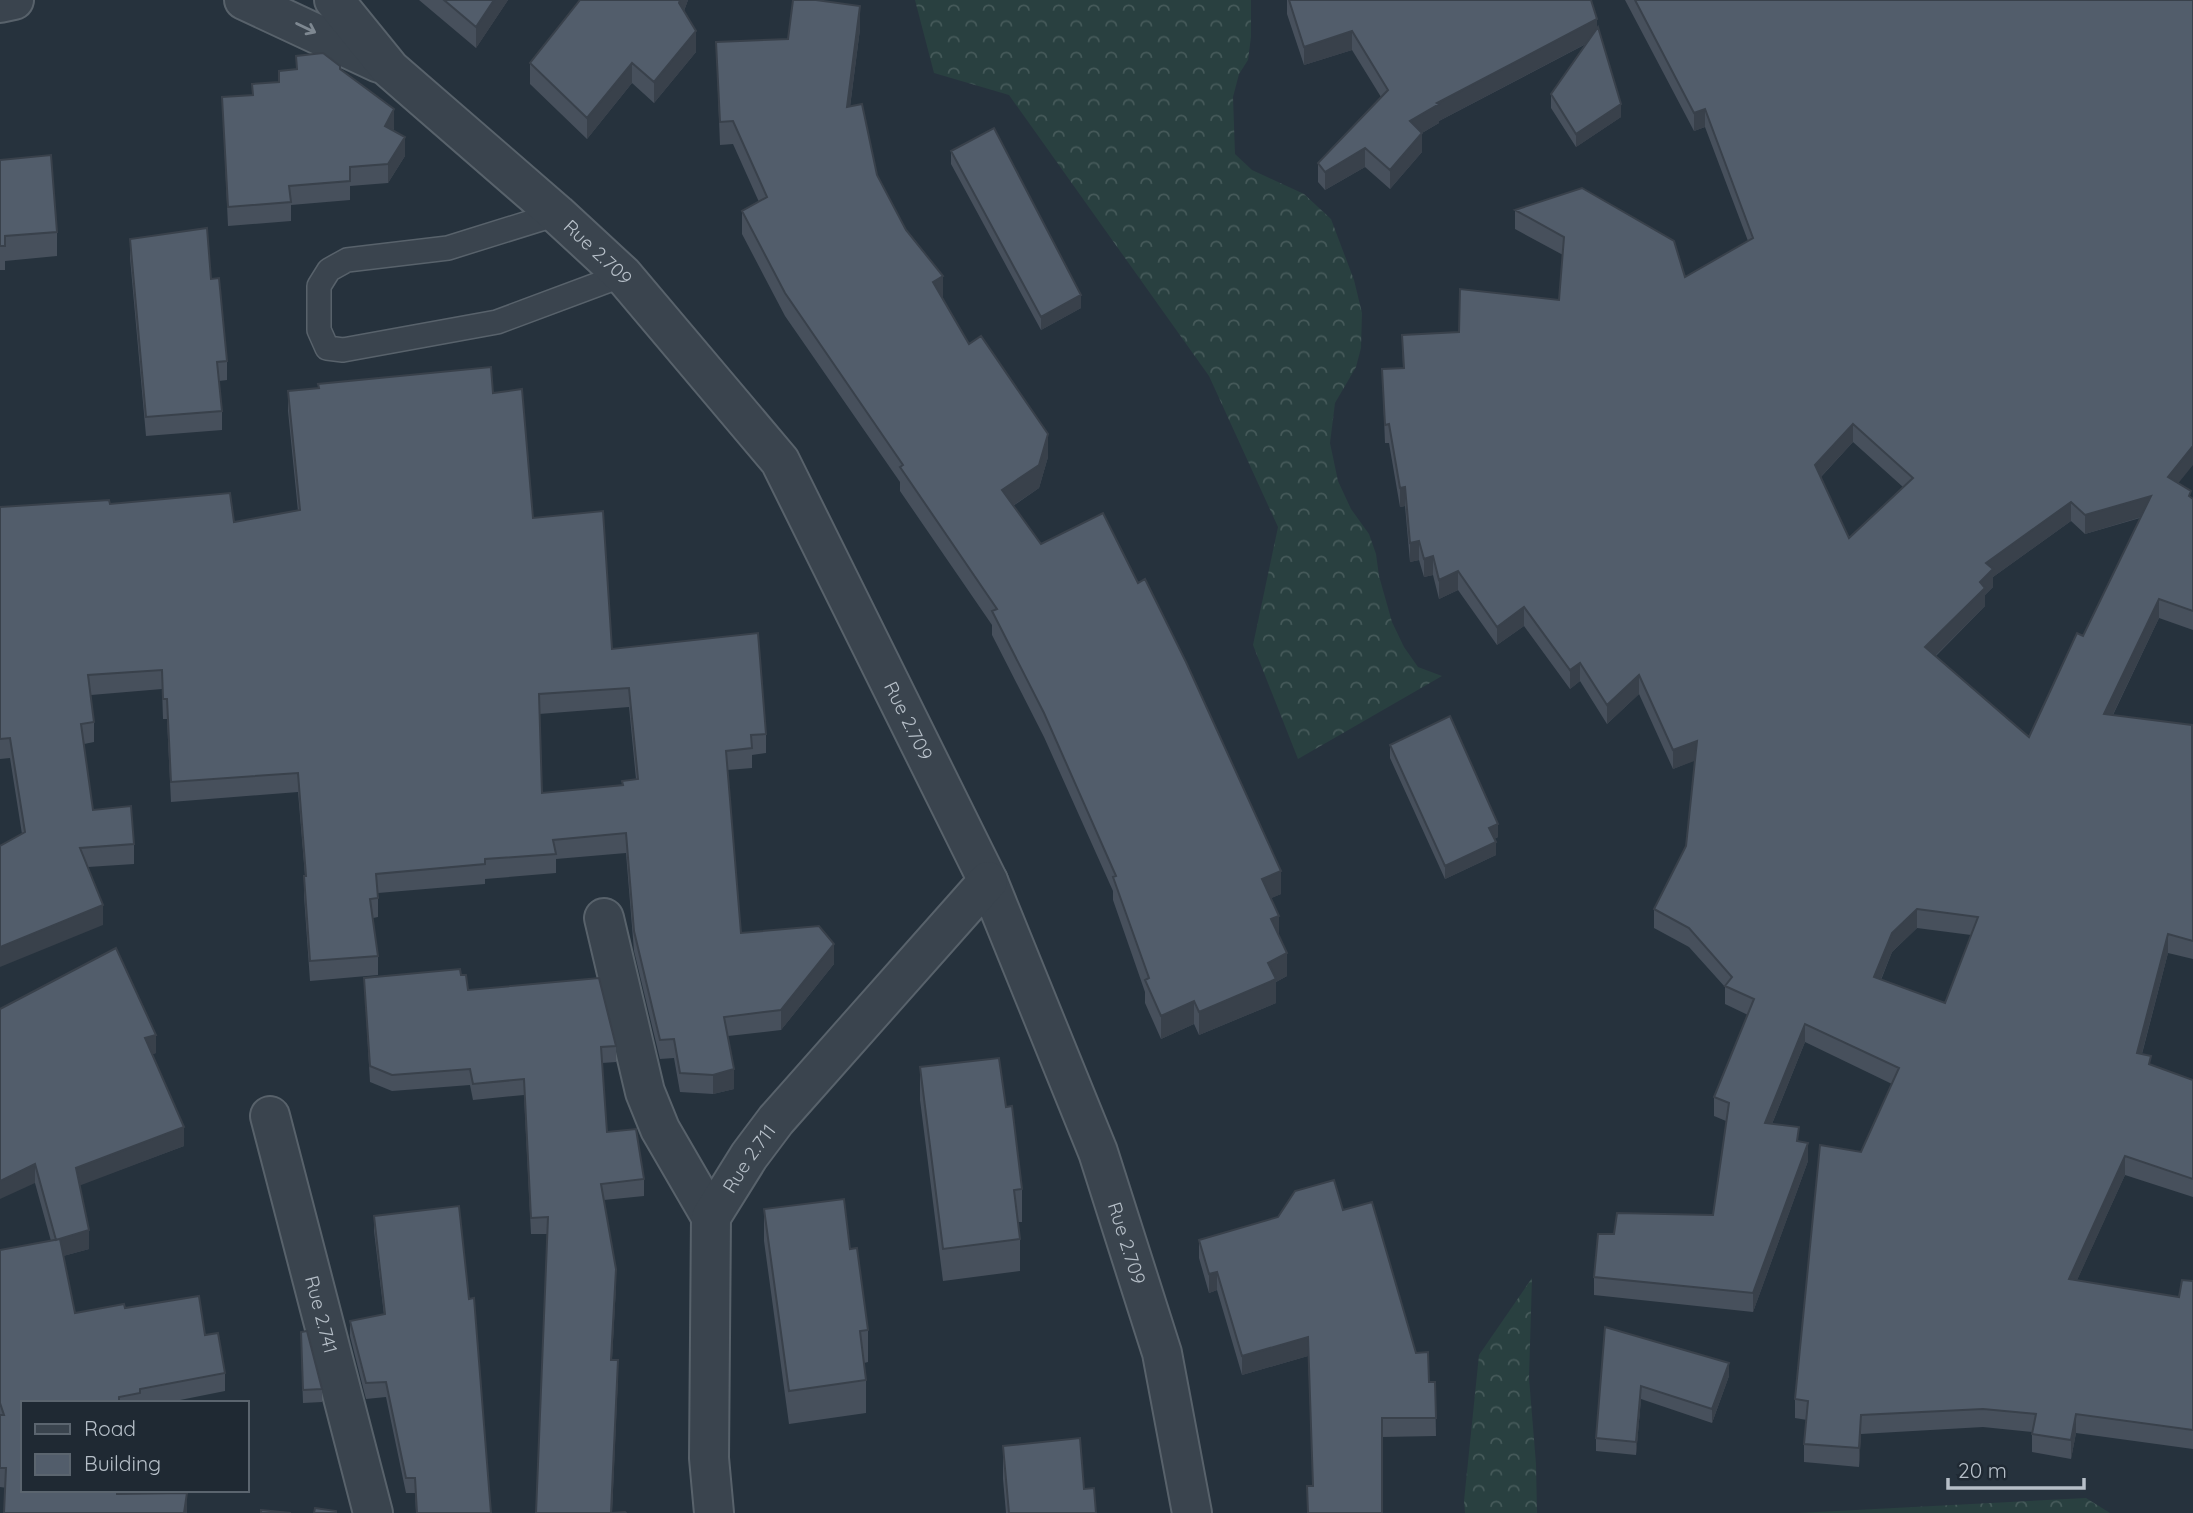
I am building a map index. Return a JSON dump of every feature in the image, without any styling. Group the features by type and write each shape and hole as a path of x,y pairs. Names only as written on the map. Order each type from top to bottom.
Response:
{"street":[{"path":"0,4 14,0"},
{"name":"Rue 2.709","path":"244,0 390,69"},
{"name":"Rue 2.709","path":"334,0 390,69 623,275 780,461 988,881 1098,1152 1162,1353 1192,1513"},
{"name":"Rue 2.711","path":"711,1217 749,1156 776,1120 988,881"},
{"path":"604,918 645,1091 660,1129 711,1217 709,1458 714,1513"},
{"name":"Rue 2.741","path":"270,1116 373,1513"}],"lane":[{"path":"557,214 449,248 347,260 330,270 319,286 319,330 327,348 343,350 498,322 623,275"}],"green space":[{"path":"915,0 1251,0 1248,60 1239,74 1233,97 1235,154 1252,170 1304,194 1331,219 1354,280 1362,313 1361,348 1356,367 1335,403 1330,443 1338,481 1351,509 1369,534 1392,622 1404,647 1418,667 1442,676 1298,759 1253,645 1278,527 1209,376 1009,95 934,73"},
{"path":"1532,1278 1529,1378 1537,1513 1465,1513 1479,1355"},
{"path":"2086,1498 2110,1513 1798,1513"}],"building":[{"path":"444,0 494,0 476,27"},
{"path":"580,0 680,0 679,3 696,31 654,82 632,63 587,118 530,63"},
{"path":"793,0 860,6 847,107 862,104 877,175 906,230 943,276 933,282 969,344 981,336 1048,434 1039,465 1002,490 1041,544 1103,513 1138,583 1145,579 1186,662 1281,871 1262,879 1279,916 1271,919 1287,953 1268,963 1276,979 1199,1012 1194,1001 1161,1016 1145,980 1149,978 1113,877 1116,876 1044,713 992,611 997,609 900,467 903,465 785,293 742,211 767,197 733,121 720,122 716,42 788,39"},
{"path":"1289,0 1591,0 1597,19 1437,103 1439,104 1410,121 1422,133 1390,170 1365,148 1325,172 1318,163 1388,90 1352,31 1304,47"},
{"path":"1635,0 2193,0 2193,446 2168,477 2191,491 2189,496 2193,499 2193,611 2159,599 2104,714 2192,725 2193,941 2168,934 2137,1053 2151,1056 2149,1064 2193,1080 2193,1179 2125,1156 2069,1279 2179,1297 2182,1280 2193,1281 2193,1430 2076,1414 2071,1440 2032,1434 2036,1414 1983,1409 1861,1415 1859,1448 1804,1444 1808,1401 1795,1399 1820,1145 1861,1152 1899,1068 1805,1024 1765,1123 1799,1127 1797,1141 1808,1143 1753,1293 1594,1277 1598,1234 1614,1234 1617,1213 1713,1215 1729,1103 1714,1097 1754,999 1725,986 1732,977 1689,928 1654,909 1686,846 1697,741 1673,750 1639,675 1607,705 1580,663 1570,670 1524,607 1497,627 1458,571 1439,580 1433,556 1424,559 1419,541 1410,543 1405,487 1400,488 1389,424 1385,425 1382,369 1404,368 1402,335 1459,332 1460,289 1559,300 1564,237 1515,210 1582,188 1674,241 1685,277 1753,238 1705,109 1694,113","holes":["1853,424 1913,478 1849,538 1815,465","2151,496 2083,636 2077,633 2029,737 1925,647 1985,588 1980,582 1993,569 1986,563 2071,502 2085,515","1917,909 1978,917 1945,1003 1874,977 1892,933"]},
{"path":"1598,27 1621,104 1576,134 1551,94"},
{"path":"323,53 394,109 385,126 405,137 388,164 350,167 350,181 289,186 291,202 228,207 222,97 253,95 252,84 279,82 279,71 297,69 296,56"},
{"path":"994,128 1081,295 1041,317 951,151"},
{"path":"51,155 57,232 5,236 5,246 0,246 0,160"},
{"path":"207,228 211,279 219,278 227,361 217,362 222,411 146,417 130,239"},
{"path":"491,367 493,393 522,389 533,518 603,511 612,649 758,633 766,734 751,735 752,748 726,751 741,933 819,926 834,944 781,1010 724,1017 734,1069 713,1075 680,1073 674,1039 660,1040 634,931 626,833 553,840 556,854 485,859 485,864 376,874 378,898 370,899 378,956 310,961 298,773 171,782 167,699 163,699 162,670 88,675 94,722 81,724 93,810 131,806 134,844 80,848 103,905 0,947 0,846 25,832 10,738 0,739 0,507 109,500 110,504 230,493 234,522 300,510 288,391 319,388 318,384","holes":["629,688 638,779 622,781 623,785 542,793 539,694"]},
{"path":"1450,716 1498,824 1489,828 1496,842 1445,866 1390,745"},
{"path":"116,948 156,1035 145,1038 184,1127 76,1168 89,1230 56,1240 35,1164 0,1181 0,1009"},
{"path":"460,969 461,975 466,975 468,990 599,978 616,1046 601,1047 607,1132 636,1129 644,1179 601,1184 616,1269 611,1360 618,1360 611,1513 536,1513 548,1217 531,1218 524,1079 473,1084 470,1069 392,1075 370,1066 364,978"},
{"path":"999,1058 1006,1107 1012,1106 1022,1189 1014,1190 1020,1239 943,1249 920,1067"},
{"path":"1334,1180 1343,1210 1372,1202 1416,1353 1428,1352 1429,1382 1435,1382 1436,1418 1382,1418 1382,1513 1308,1513 1307,1486 1313,1486 1308,1337 1242,1356 1217,1272 1209,1274 1199,1240 1278,1217 1295,1191"},
{"path":"844,1199 850,1249 857,1248 868,1330 860,1331 866,1380 789,1391 764,1209"},
{"path":"459,1206 469,1299 474,1298 491,1513 417,1513 415,1478 406,1478 386,1382 366,1383 350,1321 385,1314 374,1216"},
{"path":"60,1239 75,1313 124,1304 125,1308 199,1296 205,1335 218,1333 225,1373 140,1389 140,1393 119,1397 119,1401 21,1401 21,1492 187,1493 184,1513 4,1513 6,1468 0,1468 0,1415 4,1415 0,1403 0,1250"},
{"path":"1605,1327 1729,1363 1712,1409 1641,1386 1636,1442 1596,1438"},
{"path":"307,1331 322,1389 303,1390 301,1332"},
{"path":"1080,1438 1084,1489 1094,1488 1096,1513 1009,1513 1003,1446"},
{"path":"315,1508 336,1511 336,1513 314,1513"},
{"path":"261,1510 291,1513 261,1513"}]}
